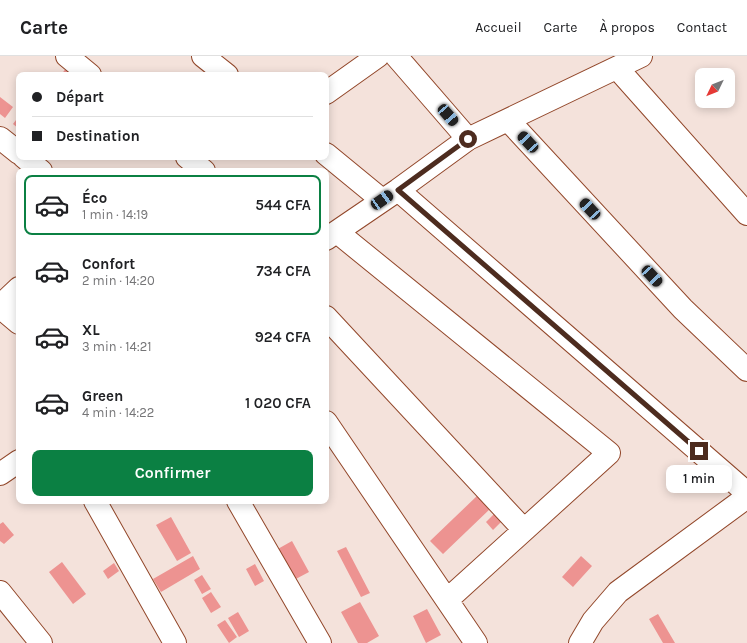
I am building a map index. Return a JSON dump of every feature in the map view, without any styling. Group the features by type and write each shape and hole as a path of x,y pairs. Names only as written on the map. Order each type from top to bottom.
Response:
{"street":[{"path":"67,56 86,72"},
{"path":"203,56 223,72"},
{"path":"329,91 378,56"},
{"path":"396,56 468,139"},
{"path":"447,600 609,453 331,235 468,139 641,56"},
{"path":"617,68 747,214"},
{"path":"508,120 683,309 747,370"},
{"path":"0,138 16,151"},
{"path":"329,156 390,195 747,493"},
{"path":"28,160 37,168"},
{"path":"191,160 200,168"},
{"path":"16,291 0,306 16,320"},
{"path":"329,320 524,530"},
{"path":"329,426 476,643"},
{"path":"0,474 16,463"},
{"path":"580,643 593,621 618,592 747,497"},
{"path":"97,504 175,643"},
{"path":"240,504 320,643"},
{"path":"0,592 41,643"}],"building":[{"path":"69,64 77,72 63,72"},
{"path":"0,97 13,107 5,118 0,114"},
{"path":"478,495 491,508 443,554 430,541"},
{"path":"494,514 502,521 493,530 486,522"},
{"path":"171,517 191,553 177,561 156,525"},
{"path":"3,522 14,535 4,544 0,541 0,524"},
{"path":"292,541 309,572 292,581 276,550"},
{"path":"346,547 370,593 361,597 337,551"},
{"path":"193,556 200,569 161,592 153,579"},
{"path":"581,556 592,566 573,587 562,577"},
{"path":"62,562 86,594 73,604 49,572"},
{"path":"114,563 119,571 108,579 103,571"},
{"path":"255,564 264,581 255,586 246,569"},
{"path":"202,575 211,589 202,594 194,580"},
{"path":"211,592 221,607 211,613 202,598"},
{"path":"360,602 379,636 367,643 358,643 341,612"},
{"path":"427,609 441,635 426,643 413,616"},
{"path":"238,612 249,631 239,637 228,618"},
{"path":"658,614 675,643 663,643 649,619"},
{"path":"225,620 237,637 229,643 217,625"}],"route":[{"path":"468,139 398,190 699,451"}]}
